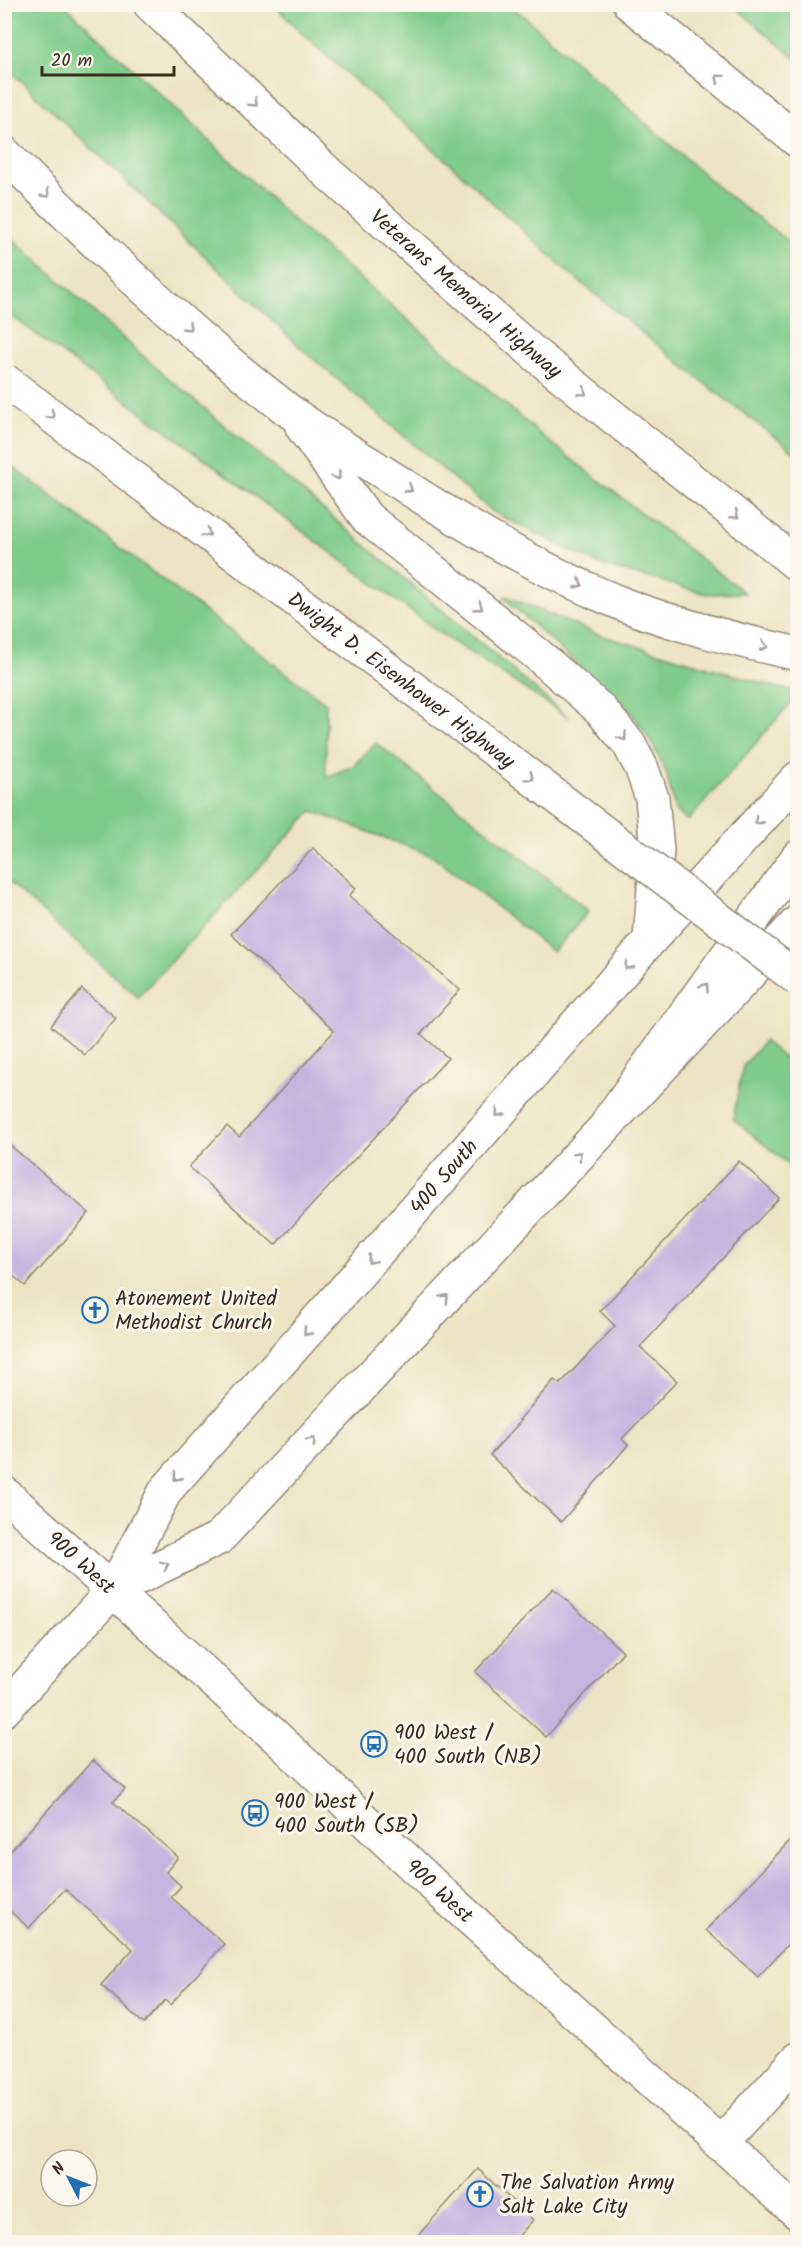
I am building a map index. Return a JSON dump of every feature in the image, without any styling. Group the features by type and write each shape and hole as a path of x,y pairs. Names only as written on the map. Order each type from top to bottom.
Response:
{"main road":[{"name":"Veterans Memorial Highway","path":"150,4 330,175 537,356 798,565"},
{"path":"630,4 798,141"},
{"path":"4,153 56,205 199,337 290,411 451,516 538,566 628,606 719,636 798,654"},
{"name":"Dwight D. Eisenhower Highway","path":"4,380 798,979"},
{"path":"290,411 367,518 538,655 600,709 629,744 642,769 652,798 657,850 650,940"},
{"name":"400 South","path":"4,1710 113,1590 166,1490 650,940 798,778"},
{"path":"609,1120 798,857"},
{"name":"400 South","path":"113,1590 219,1538 609,1120 798,922"},
{"name":"900 West","path":"4,1493 275,1736 411,1865 798,2213"},
{"path":"720,2144 798,2059"}],"green space":[{"path":"4,5 65,5 306,232 547,440 745,593 706,594 598,564 493,512 304,351 5,66"},
{"path":"274,5 511,5 725,193 797,248 797,454 705,384 569,273 458,171 303,35"},
{"path":"733,5 797,5 797,60 792,56"},
{"path":"5,232 152,364 569,718 441,634 5,311"},
{"path":"5,461 326,703 326,777 353,766 376,743 589,911 553,952 433,856 312,811 138,997 5,879"},
{"path":"506,596 597,634 779,688 797,691 797,696 688,821 675,810 666,772 651,742 634,716 504,598"},
{"path":"764,1041 797,1069 797,1171 733,1119 743,1066"}],"building":[{"path":"313,848 356,888 349,896 460,990 421,1034 448,1058 275,1245 189,1167 227,1126 239,1137 334,1031 231,934"},
{"path":"82,989 116,1018 85,1055 51,1026"},
{"path":"4,1140 89,1213 25,1286 4,1268"},
{"path":"739,1161 779,1198 640,1347 677,1381 622,1439 628,1445 561,1522 490,1455 554,1380 560,1384 615,1326 600,1311"},
{"path":"553,1588 623,1652 546,1737 475,1672"},
{"path":"93,1760 125,1789 113,1802 178,1857 166,1872 181,1886 171,1897 224,1944 170,2005 165,2000 144,2024 101,1985 133,1949 65,1889 29,1928 4,1906 4,1858"},
{"path":"798,1832 798,1933 758,1977 706,1930"},
{"name":"The Salvation Army Salt Lake City","path":"478,2169 533,2220 513,2242 412,2242"}],"place":[{"name":"Atonement United Methodist Church","path":"95,1310"},
{"name":"900 West / 400 South (NB)","path":"374,1744"},
{"name":"900 West / 400 South (SB)","path":"255,1813"},
{"name":"The Salvation Army Salt Lake City","path":"480,2194"}]}
